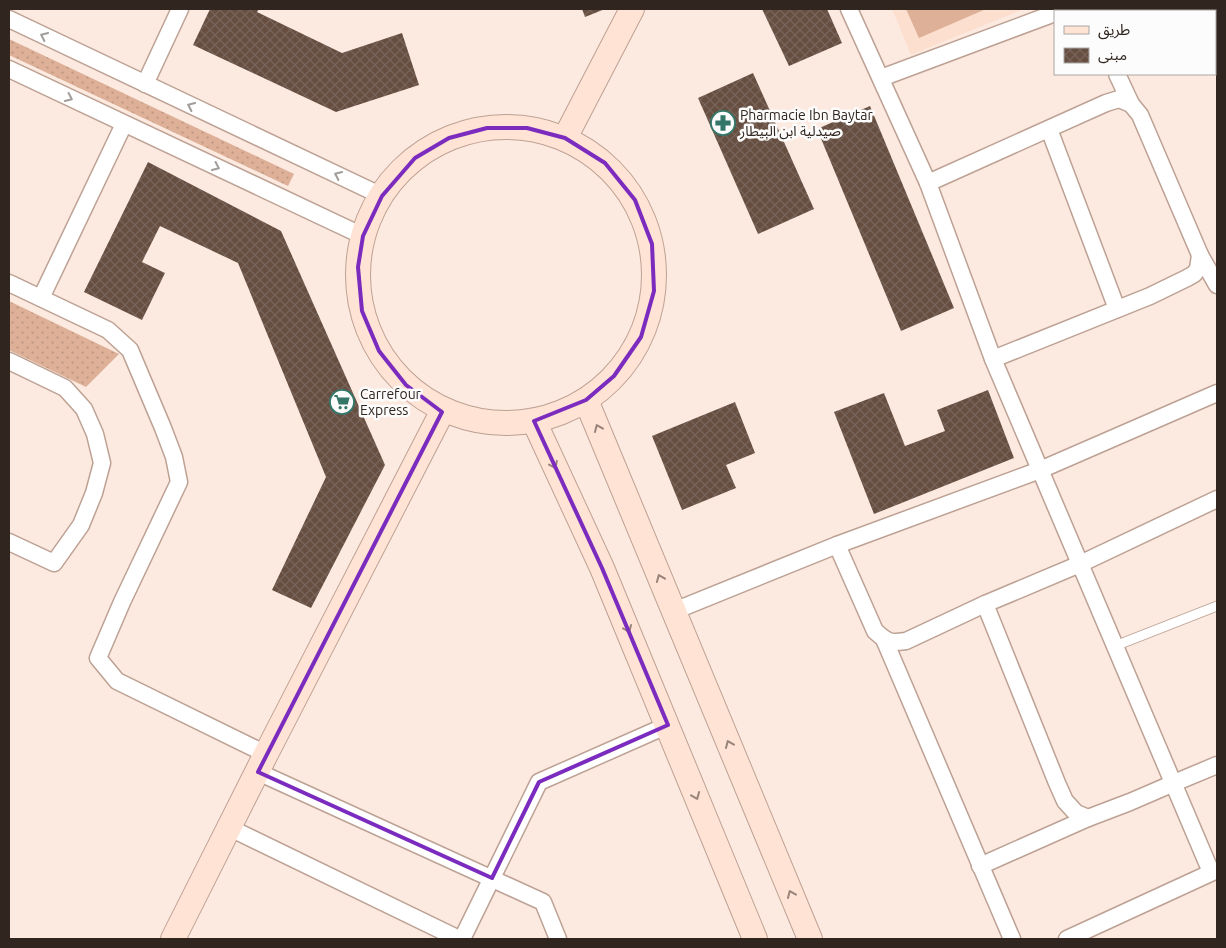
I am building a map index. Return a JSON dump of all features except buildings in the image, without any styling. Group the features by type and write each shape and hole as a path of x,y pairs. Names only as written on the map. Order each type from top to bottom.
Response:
{"street":[{"path":"145,84 180,9"},
{"path":"565,138 632,9"},
{"path":"850,9 928,183 993,359 1174,783 1214,871 1067,939"},
{"path":"881,78 1054,13"},
{"path":"9,19 382,196"},
{"path":"9,69 363,236"},
{"path":"1118,75 1130,104 1140,115 1200,255 1217,285"},
{"path":"928,183 1106,103 1119,99 1130,104"},
{"path":"41,298 124,124"},
{"path":"487,128 527,128 565,138 605,163 635,200 652,244 654,291 641,337 614,376 586,400 554,415 534,421 486,422 442,412 406,385 379,351 362,311 358,267 363,236 382,196 415,158 449,138 487,128"},
{"path":"1049,128 1117,309"},
{"path":"993,359 1150,296 1187,278 1198,269 1200,255"},
{"path":"9,282 108,330 130,350 174,457 179,482 122,602 98,658 117,681 262,763 543,902 558,939"},
{"path":"9,361 65,388 84,409 95,434 102,463 94,493 81,525 54,563 9,542"},
{"path":"674,611 836,546 1040,470 1217,393"},
{"path":"586,400 810,939"},
{"path":"173,939 442,412"},
{"path":"534,421 602,568 755,939"},
{"path":"836,546 876,632 892,643 906,641 985,604 1080,564 1217,499"},
{"path":"985,604 1065,801 1076,813 1088,818"},
{"path":"884,639 1012,939"},
{"path":"230,828 460,939 539,782 668,725"},
{"path":"980,866 1088,818 1217,765"}],"lane":[{"path":"1115,646 1217,606"}],"highlighted area":[{"path":"487,128 527,128 565,138 605,163 635,200 652,244 654,291 641,337 614,376 586,400 534,421 602,568 668,725 539,782 492,878 258,772 442,412 406,385 379,351 362,311 358,267 363,236 382,196 415,158 449,138"}],"shaded area":[{"path":"892,9 1024,9 911,55"},
{"path":"906,9 986,9 919,38"},
{"path":"9,39 294,174 288,186 9,55"},
{"path":"9,301 119,354 86,387 9,350"}],"place":[{"name":"Pharmacie Ibn Baytar صيدلية ابن البيطار","path":"723,123"},
{"name":"Carrefour Express","path":"342,402"}]}
